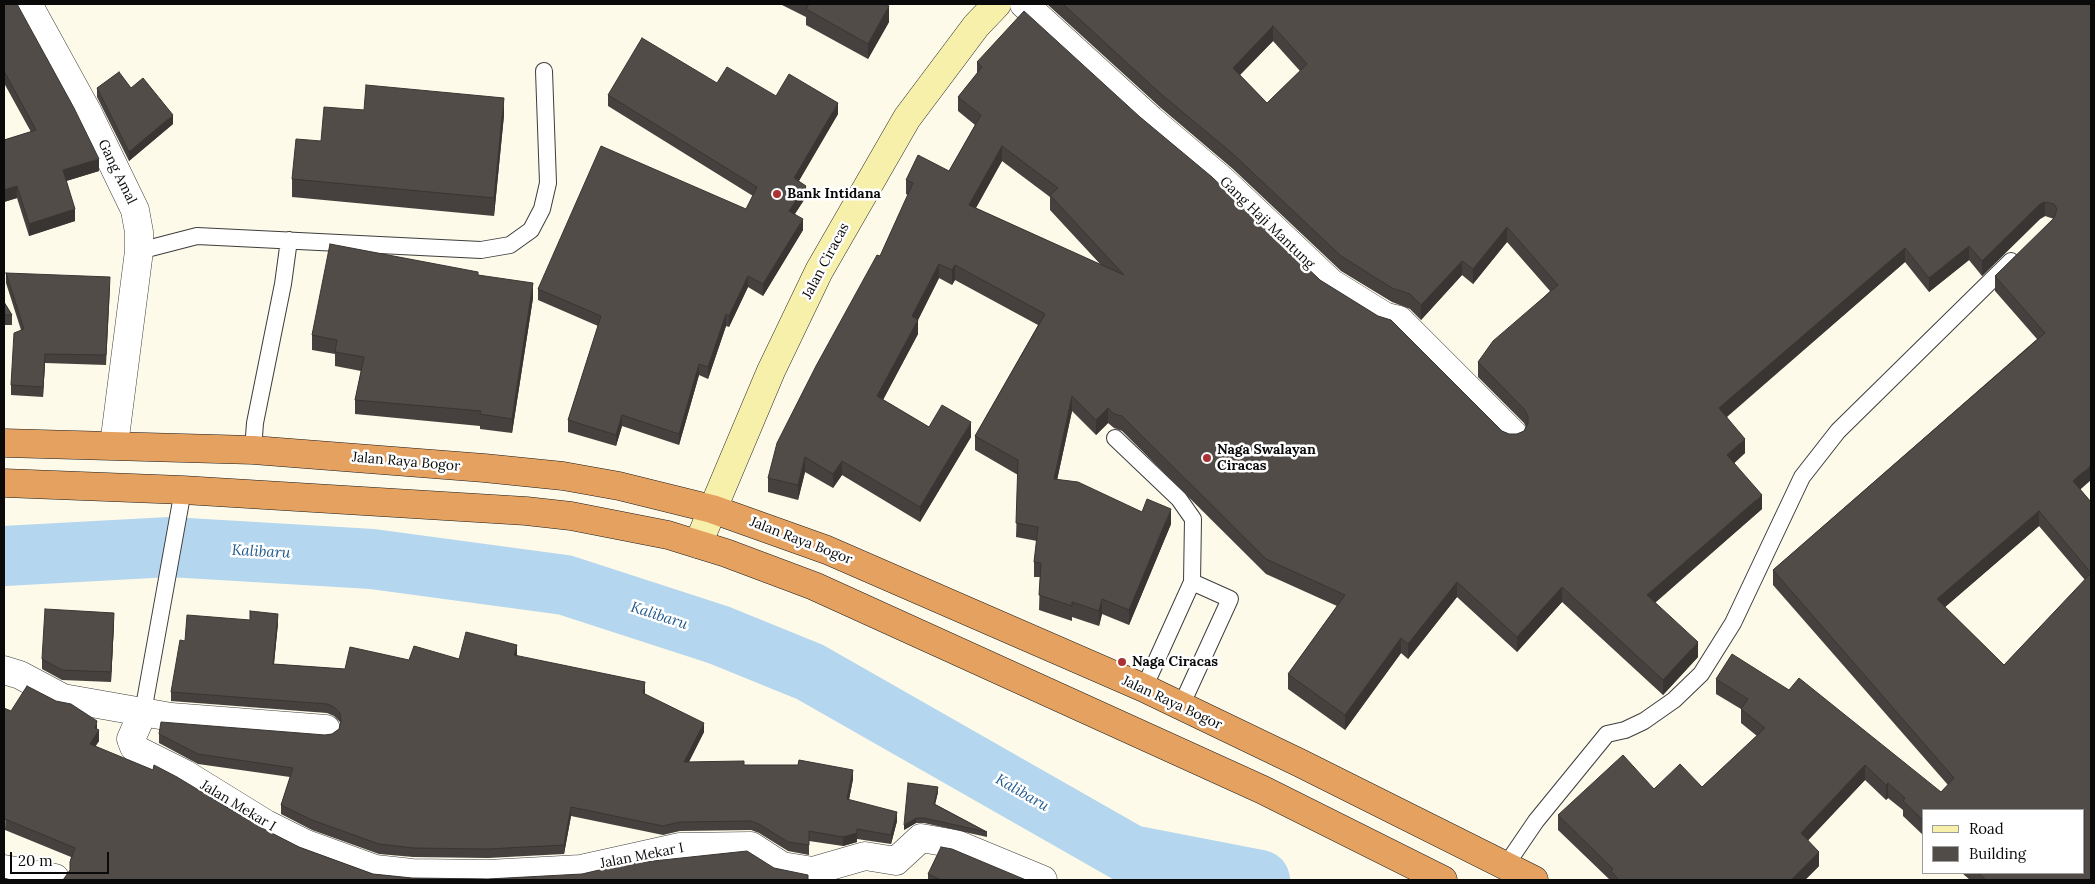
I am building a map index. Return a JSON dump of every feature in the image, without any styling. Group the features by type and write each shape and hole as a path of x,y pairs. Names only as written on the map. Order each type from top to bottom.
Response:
{"highway":[{"name":"Jalan Raya Bogor","path":"4,443 253,450 564,476 619,486 712,509 827,550 1144,688 1534,880"},
{"path":"4,483 181,502 526,511 571,516 633,527 698,544 814,586 1263,790 1444,880"}],"street":[{"name":"Gang Amal","path":"28,4 88,113 135,210 139,232 139,251 114,445"},
{"name":"Jalan Ciracas","path":"698,544 771,371 819,271 907,118 976,26 997,4"},
{"name":"Gang Haji Mantung","path":"1024,4 1033,10 1151,120 1222,180 1331,283 1386,317 1399,320 1513,434"},
{"path":"4,670 20,675 63,698 171,717 326,729"},
{"name":"Jalan Mekar I","path":"142,712 132,739 134,746 139,751 185,774 266,824 306,844 375,869 412,873 488,874 582,869 680,846 751,846 782,866 813,876 865,856 896,861 921,838 956,844 1043,880"},
{"path":"4,869 55,878"}],"lane":[{"path":"139,251 197,236 481,250 510,245 531,230 542,209 548,183 544,71"},
{"path":"253,450 256,423 290,240"},
{"path":"1506,865 1536,821 1607,734 1625,730 1644,721 1674,700 1701,674 1733,623 1802,477 1838,431 2026,247"},
{"path":"1115,438 1179,499 1193,520 1192,582 1144,688"},
{"path":"142,712 181,502"},
{"path":"1182,706 1230,599 1192,582"}],"building":[{"path":"4,4 17,4 74,108 99,159 63,170 75,209 29,224 17,186 4,190 4,140 36,130 4,71"},
{"path":"809,4 885,4 889,6 868,44 806,9"},
{"path":"1063,4 2091,4 2091,465 2073,481 2091,502 2091,573 2091,879 1986,880 1979,874 2085,874 2085,809 1922,809 1922,819 1903,801 1905,798 1888,783 1886,785 1865,765 1801,833 1819,852 1791,880 1619,880 1611,871 1613,869 1558,815 1623,755 1654,789 1680,764 1702,787 1765,728 1741,709 1748,699 1716,679 1732,654 1789,690 1799,678 1941,792 1954,778 1773,570 2045,333 1995,276 2054,218 2057,209 2054,204 2045,202 2040,204 1982,261 1969,246 1929,278 1905,248 1719,408 1745,439 1727,455 1762,495 1647,595 1698,642 1663,680 1562,587 1517,637 1457,582 1408,644 1401,638 1345,715 1288,674 1345,595 1266,559 1122,416 1114,414 1108,408 1096,420 1072,396 1054,479 1078,482 1142,512 1147,499 1171,509 1129,610 1102,599 1099,611 1072,602 1072,606 1039,595 1041,563 1034,562 1038,527 1016,523 1018,460 975,436 1045,314 955,265 952,270 939,264 912,316 918,320 877,396 929,427 942,405 971,422 920,507 842,461 833,474 805,457 798,485 768,478 777,443 816,366 877,255 880,256 913,183 906,180 918,155 949,171 981,115 958,97 982,67 977,62 1024,11 1140,117 1212,177 1320,280 1378,316 1391,320 1502,431 1509,434 1517,434 1524,431 1528,423 1528,416 1524,409 1478,362 1493,341 1558,285 1507,227 1473,269 1462,261 1421,305 1410,294 1392,288 1341,256 1233,154 1161,94","holes":["1273,26 1307,64 1267,103 1233,68","1002,146 1058,188 1050,195 1124,275 969,205","2039,511 2091,573 2004,665 1937,599"]},
{"path":"642,38 717,83 727,67 776,96 789,74 838,103 794,178 806,186 789,211 803,219 763,284 748,276 729,316 726,314 708,367 699,364 679,434 622,415 616,435 568,420 601,316 538,289 601,146 746,209 757,187 608,95"},
{"path":"119,72 131,88 143,78 173,115 129,152 97,88"},
{"path":"366,85 504,98 494,198 292,179 296,139 321,141 324,107 364,110"},
{"path":"330,244 478,272 478,275 533,283 512,419 480,414 481,411 355,400 364,357 335,352 337,340 312,335"},
{"path":"6,273 110,277 106,355 45,354 43,387 11,385 14,333 24,329"},
{"path":"4,302 12,315 4,315"},
{"path":"45,609 114,613 111,672 62,670 42,659"},
{"path":"250,611 278,614 273,664 345,669 350,647 409,660 414,646 459,659 466,632 517,645 514,655 645,682 643,693 704,723 684,762 744,761 744,765 798,765 799,760 853,770 847,799 897,812 891,835 857,829 857,833 843,837 809,831 809,845 788,842 751,821 680,822 663,826 571,807 564,845 488,849 413,848 379,844 312,820 281,805 293,768 198,754 159,734 161,722 325,735 332,734 339,729 340,713 334,707 327,704 171,692 180,640 185,641 187,615 250,620"},
{"path":"27,686 56,701 71,704 97,721 95,728 99,730 90,744 153,770 154,765 258,826 299,847 373,874 412,878 488,879 582,874 625,864 747,851 774,868 808,875 808,880 63,880 70,870 70,862 75,848 5,819 4,838 4,708 11,711"},
{"path":"908,783 938,787 934,804 987,832 924,818 916,818 904,825"},
{"path":"941,847 952,849 1026,880 941,880 928,874"}],"waterway":[{"name":"Kalibaru","path":"4,556 170,547 372,559 565,585 719,635 810,672 1131,855 1260,880"}],"place":[{"name":"Bank Intidana","path":"777,194"},
{"name":"Naga Swalayan Ciracas","path":"1207,458"},
{"name":"Naga Ciracas","path":"1122,662"}]}
